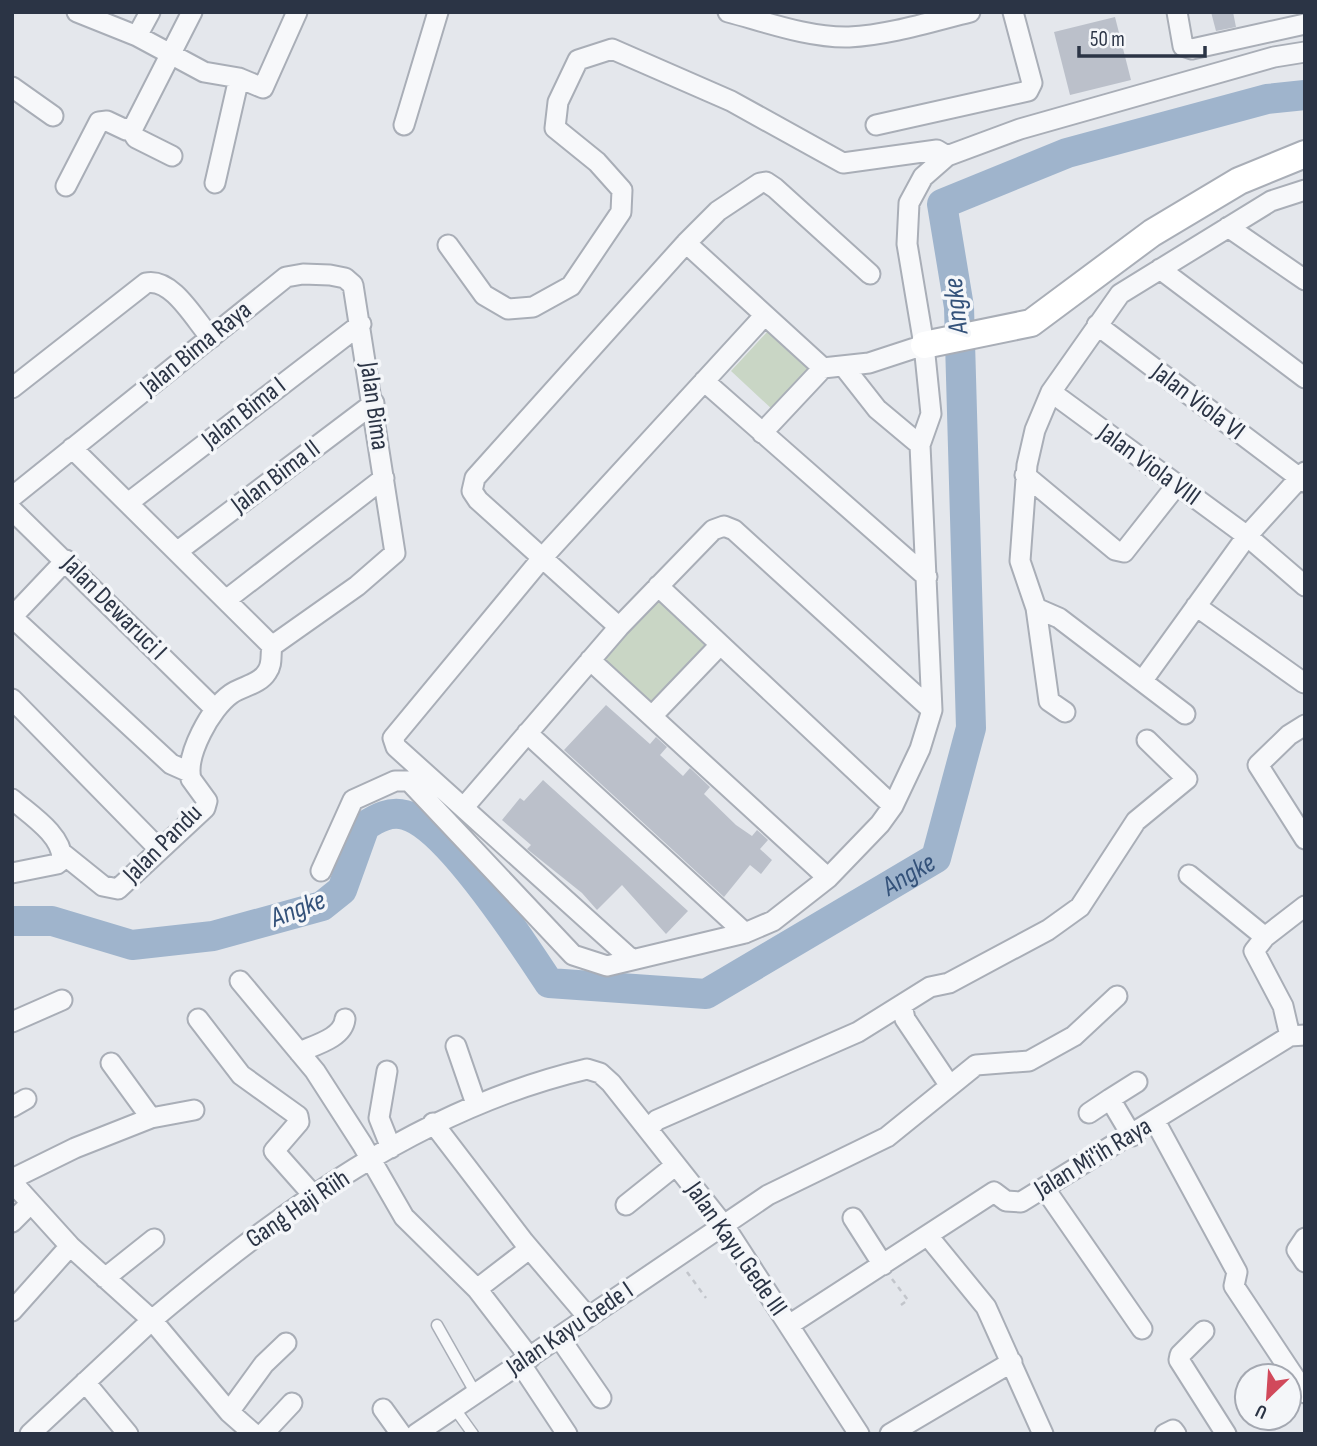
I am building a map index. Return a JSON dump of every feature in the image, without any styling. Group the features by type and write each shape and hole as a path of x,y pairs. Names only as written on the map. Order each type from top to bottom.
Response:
{"street":[{"path":"137,36 150,12"},
{"path":"131,130 192,12"},
{"path":"82,13 137,36 204,72 239,78 263,88 297,12"},
{"path":"404,125 439,12"},
{"path":"728,12 820,35 847,37 880,33 944,15 970,12"},
{"path":"876,125 1028,90 1032,83 1013,12"},
{"path":"1177,12 1183,46 1192,50 1305,24"},
{"path":"449,244 484,295 508,309 533,307 570,286 621,212 622,190 597,162 555,128 558,102 578,60 612,49 731,101 843,163 937,150 947,156"},
{"path":"321,871 353,800 395,781 410,781 573,955 607,965 745,933 773,921 828,878 893,806 920,749 932,710 920,445 931,414 929,344 907,244 909,203 923,177 947,156 1020,129 1274,57 1305,52"},
{"path":"215,183 239,78"},
{"path":"12,87 53,116"},
{"path":"66,187 99,122 107,121 131,130 136,138 172,156"},
{"path":"762,433 822,368 869,363 929,344 1000,332 1031,323 1152,233 1217,194 1305,154"},
{"path":"619,627 478,500 472,491 475,478 686,243 718,211 760,183 766,182 870,274"},
{"path":"1065,712 1049,701 1036,608 1020,561 1026,475 1035,430 1051,392 1120,294 1271,201 1305,190"},
{"path":"1228,227 1305,280"},
{"path":"686,243 822,368"},
{"path":"1160,269 1305,379"},
{"name":"Jalan Bima Raya","path":"12,497 286,277 303,274 330,275"},
{"name":"Jalan Bima","path":"272,646 357,586 395,553 354,285 345,278 330,275"},
{"path":"12,388 146,283 155,281 168,288 211,338"},
{"path":"631,959 396,747 393,738 543,557 765,316"},
{"name":"Jalan Bima I","path":"128,503 361,324"},
{"name":"Jalan Viola VI","path":"1097,325 1303,478"},
{"path":"844,367 877,409 920,445"},
{"path":"704,382 927,577"},
{"name":"Jalan Viola VIII","path":"1051,392 1247,536 1305,586"},
{"name":"Jalan Bima II","path":"178,551 374,403"},
{"path":"72,449 272,646 271,666 261,679 233,692 214,708"},
{"path":"1026,475 1115,550 1124,552 1176,486"},
{"path":"226,600 384,478"},
{"path":"1143,680 1247,536 1303,478"},
{"name":"Jalan Dewaruci I","path":"12,510 214,708"},
{"path":"464,807 619,627 713,530 724,526 734,530 932,710"},
{"path":"66,560 12,617 171,764 189,772"},
{"path":"658,586 719,646 893,806"},
{"path":"1196,606 1304,684"},
{"path":"1036,608 1059,618 1185,714"},
{"path":"653,715 719,646"},
{"path":"590,660 828,878"},
{"path":"12,699 159,849"},
{"name":"Jalan Pandu","path":"62,856 111,889 124,884 205,808 207,801 189,772 214,708"},
{"path":"1305,725 1289,735 1258,765 1305,839"},
{"path":"527,733 745,933"},
{"path":"648,1129 657,1119 859,1032 930,987 949,983 1048,929 1080,907 1136,821 1187,779 1147,740"},
{"path":"12,799 58,842 62,856 57,864 12,873"},
{"path":"1189,875 1265,937"},
{"path":"1297,1035 1254,951 1265,937 1305,906"},
{"path":"240,981 315,1071 404,1217 477,1289 525,1361 568,1434"},
{"name":"Jalan Kayu Gede I","path":"417,1434 587,1316 725,1227 768,1195 887,1137 976,1065 1029,1061 1074,1036 1116,996"},
{"path":"12,1022 62,1000"},
{"path":"902,1005 905,1018 950,1086"},
{"path":"198,1019 241,1075 298,1116 299,1122 274,1151 313,1195"},
{"path":"299,1052 334,1036 344,1026 345,1019"},
{"name":"Jalan Mi'ih Raya","path":"789,1325 994,1192 1006,1200 1021,1202 1297,1035"},
{"path":"456,1046 476,1104"},
{"path":"111,1063 151,1118"},
{"name":"Gang Haji Riih","path":"30,1434 152,1320 284,1214 313,1195 433,1123 476,1104 565,1074 587,1069 600,1073"},
{"path":"387,1071 379,1118 391,1148"},
{"name":"Jalan Kayu Gede III","path":"600,1073 725,1227 859,1434"},
{"path":"1089,1113 1137,1082"},
{"path":"1110,1099 1132,1136"},
{"path":"194,1110 151,1118 75,1148 12,1180 30,1204 70,1246 152,1320 229,1412 254,1434"},
{"path":"1154,1121 1237,1272 1234,1286 1305,1393"},
{"path":"433,1123 530,1249 587,1316"},
{"path":"626,1205 676,1165"},
{"path":"1045,1189 1142,1329"},
{"path":"12,1222 30,1204"},
{"path":"853,1218 883,1265"},
{"path":"928,1236 986,1307 1043,1434"},
{"path":"1305,1238 1297,1250 1305,1262"},
{"path":"105,1278 154,1239"},
{"path":"12,1311 70,1246"},
{"path":"477,1289 530,1249"},
{"path":"1204,1331 1179,1357 1226,1434"},
{"path":"559,1337 601,1398"},
{"path":"229,1412 264,1364 286,1343"},
{"path":"890,1434 1012,1362"},
{"path":"85,1382 128,1434"},
{"path":"263,1434 292,1403"},
{"path":"383,1409 401,1434"},
{"path":"1165,1434 1173,1430 1176,1434"}],"lane":[{"path":"437,1325 476,1394"},
{"path":"455,1409 473,1434"}],"path":[{"path":"677,1258 706,1298"},
{"path":"883,1265 908,1300 898,1307"}],"green space":[{"path":"768,331 811,370 774,411 731,371"},
{"path":"659,593 712,646 653,708 600,661"}],"building":[{"path":"1211,12 1233,12 1236,27 1216,31"},
{"path":"1115,17 1131,80 1070,95 1054,32"},
{"path":"606,705 650,744 656,737 667,747 660,755 683,776 690,768 710,787 704,794 736,825 752,836 757,830 768,840 760,849 772,860 761,874 750,865 724,897 564,750"},
{"path":"543,780 688,911 666,934 622,885 597,910 582,893 527,849 531,845 502,820 520,798 524,801"}],"waterway":[{"name":"Angke","path":"12,921 52,921 132,945 213,936 322,906 342,890 365,826 384,816 399,814 422,824 462,863 504,916 549,983 706,994 936,858 971,728 959,307 942,204 1067,153 1267,99 1305,95"}]}
